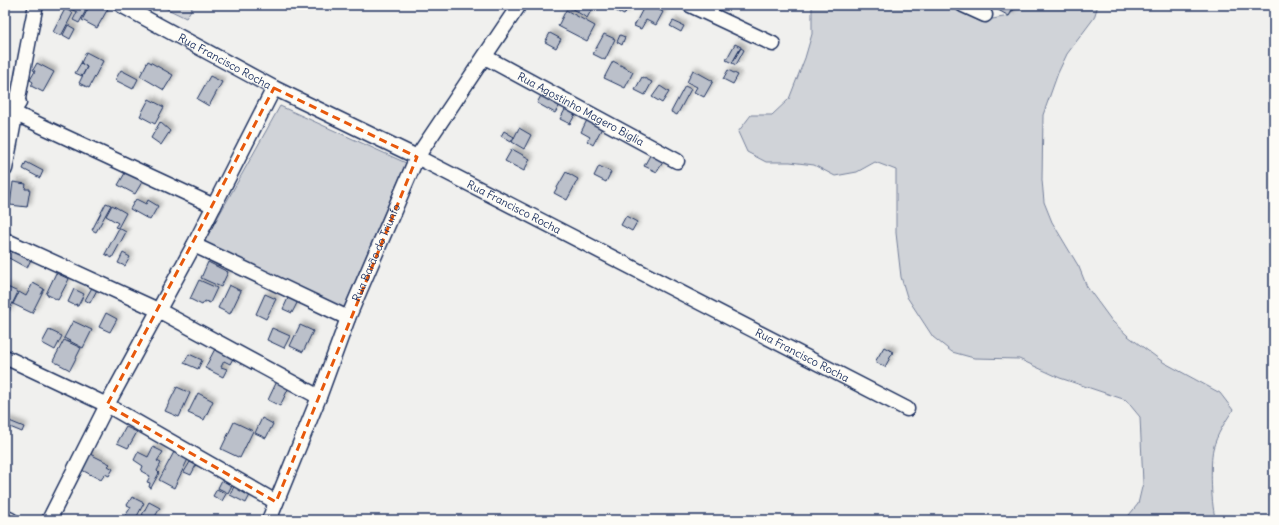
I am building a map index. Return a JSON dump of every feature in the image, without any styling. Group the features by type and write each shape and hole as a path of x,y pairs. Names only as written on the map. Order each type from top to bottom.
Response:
{"street":[{"path":"5,169 18,109 27,47 36,5"},
{"name":"Rua Francisco Rocha","path":"121,5 274,88 417,157 907,409"},
{"name":"Rua Barão do Triunfo","path":"269,520 319,397 348,318 417,157 519,5"},
{"path":"690,5 773,44"},
{"path":"964,5 985,15"},
{"name":"Rua Agostinho Magero Biglia","path":"485,57 677,161"},
{"path":"49,520 158,310 194,245 274,88"},
{"path":"5,98 18,109 214,206"},
{"path":"5,240 158,310 319,397"},
{"path":"194,245 348,318"},
{"path":"5,357 108,405 276,502"},
{"path":"5,517 11,520"}],"highlighted area":[{"path":"274,88 417,157 276,502 107,405"}],"shaded area":[{"path":"159,5 194,5 186,18"},
{"path":"812,5 947,5 987,20 1009,16 1018,5 1098,5 1094,18 1067,54 1058,73 1043,115 1042,180 1044,202 1052,222 1079,267 1087,287 1112,321 1128,336 1163,362 1220,393 1233,410 1219,433 1212,455 1213,506 1216,520 1125,520 1138,504 1143,483 1140,417 1126,400 1060,378 1019,359 974,358 952,352 933,337 907,297 901,277 896,233 896,170 875,162 857,172 835,176 814,165 790,162 766,162 747,152 738,132 751,115 772,115 789,99 805,58 812,34"},
{"path":"280,106 406,163 343,310 204,242"}],"building":[{"path":"67,5 89,5 79,23 73,20 77,12 66,7"},
{"path":"90,5 110,5 97,28 82,20"},
{"path":"566,5 594,5 587,18"},
{"path":"616,5 632,5 629,11 627,10 624,15 614,10"},
{"path":"645,5 650,5 663,12 656,25 646,20 641,29 634,26"},
{"path":"1015,5 1009,16 991,6"},
{"path":"65,9 73,13 61,36 53,32"},
{"path":"566,10 595,26 587,41 558,26"},
{"path":"673,21 684,26 681,32 670,26"},
{"path":"68,25 75,29 70,39 63,35"},
{"path":"550,33 561,39 556,48 545,42"},
{"path":"604,34 615,39 605,60 593,54"},
{"path":"620,35 625,37 622,45 617,42"},
{"path":"735,44 741,47 732,63 726,60"},
{"path":"741,48 744,50 736,65 732,63"},
{"path":"86,52 103,61 89,88 79,83 87,67 81,63"},
{"path":"148,61 173,75 164,90 140,76"},
{"path":"613,61 633,72 625,88 604,78"},
{"path":"37,63 54,72 43,92 31,86 33,82 30,80"},
{"path":"81,63 87,67 82,76 75,73"},
{"path":"121,70 138,79 133,89 115,80"},
{"path":"693,70 713,81 704,97 694,92 697,87 687,82"},
{"path":"728,70 738,75 733,84 723,79"},
{"path":"210,76 222,82 209,106 197,99"},
{"path":"642,77 652,82 645,95 635,90"},
{"path":"660,86 669,92 662,103 652,97"},
{"path":"685,86 691,89 677,115 671,112"},
{"path":"543,92 562,102 555,113 537,103"},
{"path":"149,99 164,107 155,124 140,116"},
{"path":"567,106 577,111 570,124 560,119"},
{"path":"588,118 603,126 593,145 587,141 590,137 581,132"},
{"path":"160,122 170,131 161,145 151,138"},
{"path":"519,128 531,135 524,149 512,142"},
{"path":"504,131 514,137 511,142 501,136"},
{"path":"512,149 530,159 524,171 505,161"},
{"path":"653,150 666,157 657,172 644,166"},
{"path":"26,162 43,171 40,178 23,169"},
{"path":"599,166 611,172 606,182 594,176"},
{"path":"128,168 145,177 135,194 118,185"},
{"path":"566,172 578,179 567,200 554,193"},
{"path":"13,182 26,184 25,189 30,189 27,207 10,205"},
{"path":"136,199 146,204 148,200 158,206 150,220 130,209"},
{"path":"106,203 111,205 96,232 92,230"},
{"path":"112,205 126,213 118,228 115,227 118,223 106,216"},
{"path":"626,216 637,222 632,231 621,225"},
{"path":"119,228 126,232 112,258 105,254"},
{"path":"13,245 33,255 27,268 7,257"},
{"path":"123,253 130,257 125,266 118,263"},
{"path":"208,262 228,272 221,287 201,278"},
{"path":"56,273 69,279 58,300 46,294"},
{"path":"199,280 217,288 210,303 205,301 202,305 190,299"},
{"path":"33,283 44,289 32,313 13,304 19,292 26,296"},
{"path":"94,284 99,286 90,303 85,300"},
{"path":"229,285 241,291 230,314 218,308"},
{"path":"5,286 18,292 8,313 5,312"},
{"path":"74,289 84,294 78,306 76,306 77,304 74,305 68,302"},
{"path":"265,294 276,299 266,319 256,314"},
{"path":"289,296 298,301 292,313 283,309"},
{"path":"106,313 117,319 110,332 99,327"},
{"path":"73,321 92,330 83,348 64,338"},
{"path":"300,325 313,331 303,352 290,346"},
{"path":"272,328 290,336 284,348 267,340"},
{"path":"49,330 62,336 55,350 42,343"},
{"path":"64,340 81,348 70,370 53,361"},
{"path":"216,347 236,353 230,364 224,361 221,367 227,369 223,377 205,368"},
{"path":"884,347 893,352 885,367 875,362"},
{"path":"189,354 202,360 198,369 184,363"},
{"path":"278,379 290,385 280,406 268,400"},
{"path":"177,387 190,393 179,417 165,411"},
{"path":"198,393 213,401 204,420 188,413"},
{"path":"262,418 273,424 266,438 255,433"},
{"path":"7,420 24,427 22,432 5,425"},
{"path":"234,422 253,431 240,458 221,449"},
{"path":"126,427 137,432 128,448 117,443"},
{"path":"153,447 163,452 157,461 161,463 157,471 159,473 151,488 149,487 150,483 147,482 150,476 141,471 143,466 134,460 138,452 148,457"},
{"path":"86,452 110,464 108,466 113,469 109,476 105,474 101,480 78,468"},
{"path":"174,452 188,459 174,488 159,480"},
{"path":"190,462 196,465 191,475 184,472"},
{"path":"222,480 232,485 228,493 218,488"},
{"path":"236,482 252,491 246,503 230,495"},
{"path":"217,489 226,494 222,501 213,496"},
{"path":"132,497 144,503 135,520 125,516 131,507 127,505"},
{"path":"149,502 160,508 153,520 147,520 148,518 142,515"}]}
